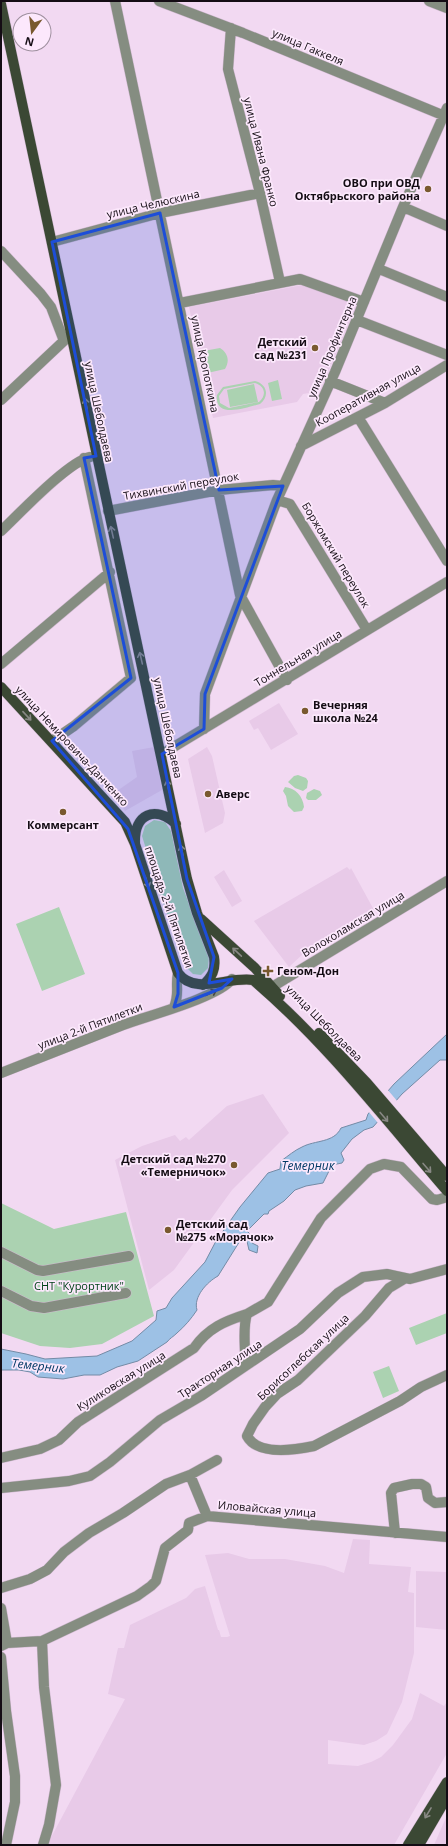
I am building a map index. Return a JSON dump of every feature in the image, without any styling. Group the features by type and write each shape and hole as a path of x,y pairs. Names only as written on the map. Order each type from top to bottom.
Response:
{"main road":[{"name":"улица Шеболдаева","path":"1,4 2,16 52,242 68,338 96,456 176,824"},
{"name":"улица Немировича-Данченко","path":"1,687 125,822"},
{"name":"площадь 2-й Пятилетки","path":"135,844 136,830 141,819 146,816 152,814 164,815 176,824"},
{"name":"площадь 2-й Пятилетки","path":"125,822 135,844 178,973 187,982 203,985 232,979 253,980 267,986"},
{"path":"176,824 187,879 198,916 210,942 215,964 210,978 203,985"},
{"path":"198,916 267,986"},
{"name":"улица Шеболдаева","path":"267,986 320,1034 412,1143"},
{"path":"412,1143 447,1176"},
{"path":"412,1143 447,1191"},
{"path":"408,1845 447,1782"},
{"path":"418,1845 447,1798"}],"street":[{"name":"улица Кропоткина","path":"115,1 180,303 240,595"},
{"name":"улица Гаккеля","path":"160,1 446,114"},
{"path":"429,1 447,8"},
{"name":"улица Ивана Франко","path":"231,28 228,69 260,193 280,282"},
{"name":"улица Профинтерна","path":"240,595 277,500 379,269 403,207 446,114"},
{"name":"улица Челюскина","path":"52,242 160,213 260,193"},
{"path":"403,207 447,226"},
{"path":"1,251 41,294 51,307 68,338 2,398"},
{"path":"379,269 447,297"},
{"path":"180,303 300,279 364,302"},
{"path":"357,320 447,356"},
{"name":"Кооперативная улица","path":"301,446 385,403 445,369"},
{"path":"330,381 385,403"},
{"path":"358,417 447,562"},
{"path":"1,531 70,467 84,458 96,456"},
{"path":"52,741 74,726 131,678 110,572 84,458"},
{"name":"Тихвинский переулок","path":"108,511 219,490 273,485 283,486"},
{"name":"Боржомский переулок","path":"277,500 290,504 368,630"},
{"path":"1,664 110,572"},
{"name":"Тоннельная улица","path":"162,754 287,680 447,582"},
{"path":"240,595 287,680"},
{"path":"204,729 205,694 240,595"},
{"name":"Волоколамская улица","path":"267,986 447,881"},
{"path":"174,1008 178,994 178,973"},
{"name":"улица 2-й Пятилетки","path":"1,1073 187,1003 228,985 232,979"},
{"name":"улица 2-й Пятилетки","path":"187,1003 203,985"},
{"name":"Куликовская улица","path":"1,1458 40,1449 59,1440 78,1422 194,1348 200,1339 211,1329 247,1314 268,1302 321,1218 370,1169 384,1164 401,1167 432,1199 436,1200 447,1197"},
{"path":"1,1252 37,1270 43,1271 129,1256"},
{"name":"Тракторная улица","path":"1,1488 69,1481 90,1476 110,1462 160,1420 201,1396 300,1330 338,1293 363,1277 387,1274 404,1279 447,1269"},
{"name":"Борисоглебская улица","path":"404,1279 389,1288 365,1316 303,1375 277,1394 265,1407 247,1436 257,1447 266,1450 298,1449 314,1446 400,1401 421,1387 447,1375"},
{"path":"1,1291 31,1306 44,1308 126,1293"},
{"path":"245,1366 246,1348 244,1324 247,1314"},
{"path":"1,1588 30,1579 46,1570 64,1552 89,1532 123,1513 166,1484 190,1475 217,1460"},
{"path":"190,1475 207,1516"},
{"path":"395,1533 391,1493 394,1488 421,1484 426,1487 428,1498 434,1503 447,1502"},
{"name":"Иловайская улица","path":"1,1608 4,1644 42,1641 137,1596 151,1586 156,1581 165,1548 188,1530 189,1523 207,1516 395,1533 447,1536"},
{"path":"42,1641 44,1687 56,1785 49,1825 43,1845"},
{"path":"1,1657 6,1711 15,1776 15,1802 6,1845"}],"highlighted area":[{"path":"160,213 219,490 283,486 205,694 204,729 162,754 187,879 214,957 209,983 232,979 222,988 174,1007 178,994 178,973 128,829 52,741 131,678 84,458 96,456 52,242"}],"shaded area":[{"path":"302,285 358,302 320,391 303,394 297,402 213,418 189,307"},
{"path":"279,703 298,734 271,750 258,728 254,730 249,721"},
{"path":"154,747 162,790 125,811 114,793 137,777 132,751"},
{"name":"Аверс","path":"207,747 212,756 225,813 223,823 205,833 188,759"},
{"path":"347,867 350,870 351,868 374,910 304,953 289,967 254,921"},
{"path":"224,870 242,901 232,907 214,877"},
{"name":"Детский сад №275 «Морячок»","path":"263,1094 289,1133 232,1190 174,1270 149,1290 115,1160 142,1146 175,1135 180,1141 186,1137 189,1140 227,1106"},
{"path":"353,1539 370,1540 369,1564 411,1567 408,1592 414,1593 414,1653 402,1702 387,1734 376,1741 364,1745 328,1740 328,1764 358,1766 381,1757 393,1745 412,1719 420,1693 444,1706 447,1702 447,1753 394,1845 47,1845 125,1699 108,1694 118,1648 124,1648 130,1625 186,1598 195,1589 205,1586 221,1637 230,1636 205,1555 228,1553 249,1559 285,1559 325,1566 344,1573"},
{"path":"416,1571 447,1572 447,1630 416,1627"},
{"path":"447,1816 447,1845 434,1845 444,1822"}],"green space":[{"path":"220,348 225,352 228,360 225,369 203,374 198,352"},
{"path":"278,380 282,399 272,401 268,383"},
{"path":"255,381 264,387 266,394 260,404 240,409 226,410 217,403 217,395 223,387","holes":["255,383 258,384 264,391 262,399 259,402 229,408 220,403 219,396 224,389"]},
{"path":"254,384 258,402 230,407 227,390"},
{"path":"298,775 306,778 308,781 307,788 303,791 295,788 288,782 294,776"},
{"path":"285,787 298,793 302,799 304,807 302,811 294,812 288,806 286,796 283,791"},
{"path":"314,789 320,791 322,795 316,800 308,800 306,798 307,793"},
{"path":"154,820 165,822 171,831 183,888 209,957 208,968 201,975 193,974 186,967 160,894 142,836 145,826"},
{"path":"59,907 85,974 42,991 16,924"},
{"name":"СНТ \"Курортник\"","path":"1,1203 54,1229 126,1212 154,1316 102,1344 70,1348 40,1346 1,1333"},
{"path":"447,1313 447,1333 416,1345 409,1328"},
{"path":"389,1366 399,1391 383,1398 373,1372"}],"water":[{"name":"Темерник","path":"447,1034 447,1060 440,1060 402,1094 373,1127 364,1130 352,1139 341,1153 344,1160 342,1163 332,1165 323,1183 306,1186 295,1190 284,1201 269,1211 268,1214 264,1214 247,1231 252,1236 252,1243 258,1246 257,1253 249,1250 246,1237 243,1236 218,1276 202,1290 197,1300 197,1310 195,1313 183,1328 167,1342 138,1361 117,1367 100,1375 84,1375 63,1379 38,1377 30,1372 19,1370 1,1370 1,1349 45,1359 97,1356 132,1341 156,1320 157,1311 166,1308 172,1298 205,1262 216,1241 240,1207 268,1173 280,1169 281,1161 299,1148 329,1139 338,1133 341,1128 366,1120 368,1114 394,1084"}],"pier":[{"path":"387,1089 398,1102 378,1123 368,1111"}],"place":[{"name":"ОВО при ОВД Октябрьского района","path":"428,189"},
{"name":"Детский сад №231","path":"315,348"},
{"name":"Вечерняя школа №24","path":"305,711"},
{"name":"Аверс","path":"208,794"},
{"name":"Коммерсант","path":"63,812"},
{"name":"Геном-Дон","path":"268,971"},
{"name":"Детский сад №270 «Темерничок»","path":"234,1165"},
{"name":"Детский сад №275 «Морячок»","path":"168,1230"}]}
